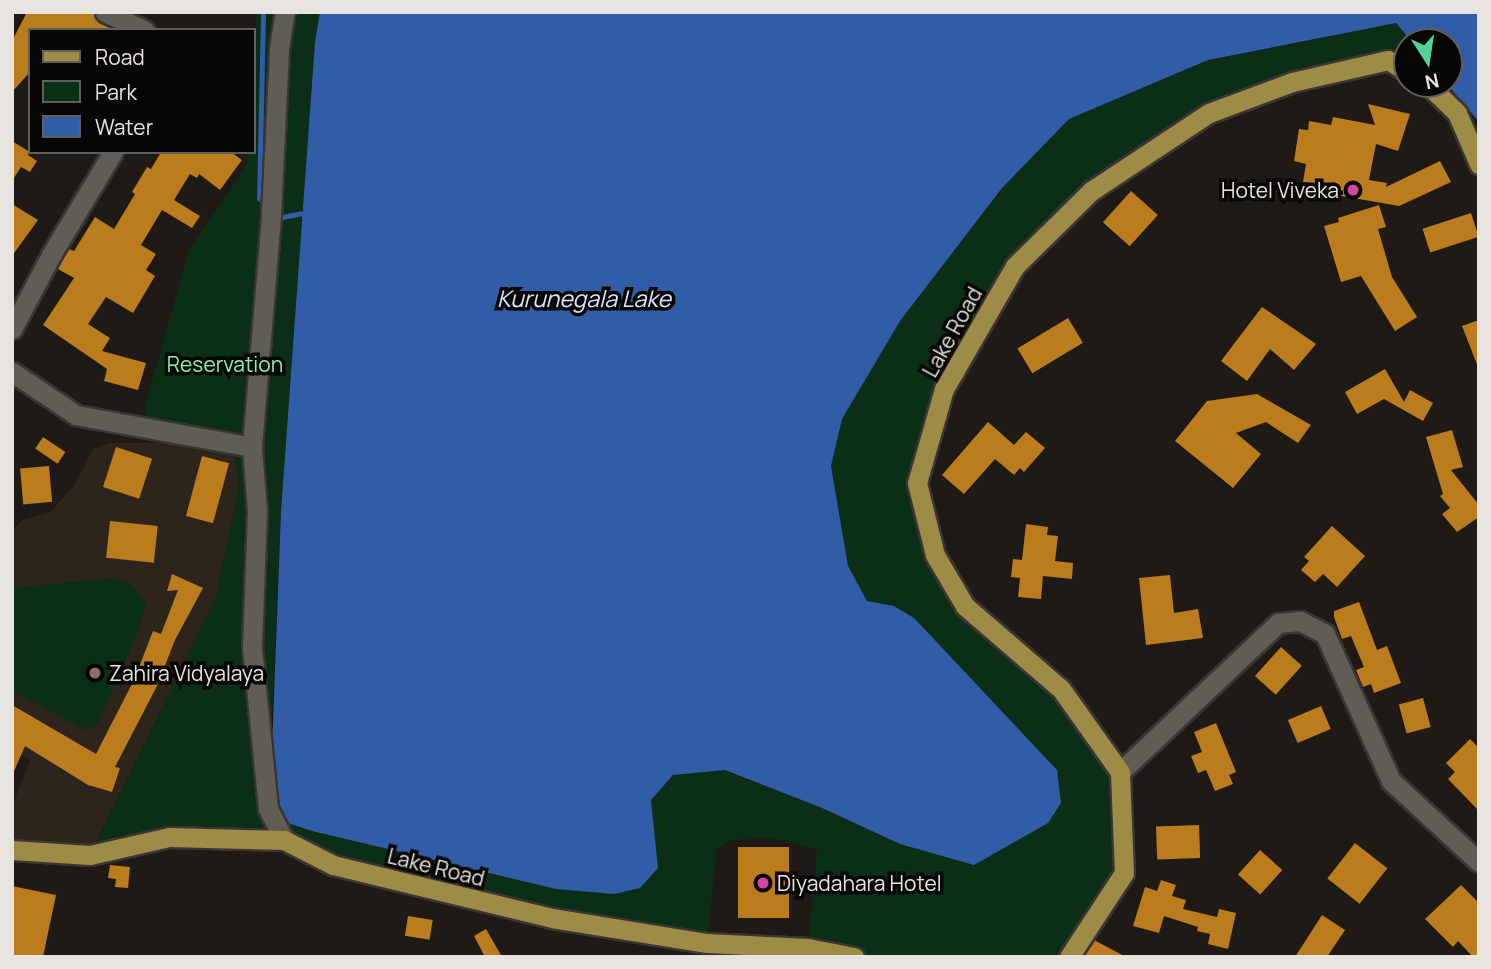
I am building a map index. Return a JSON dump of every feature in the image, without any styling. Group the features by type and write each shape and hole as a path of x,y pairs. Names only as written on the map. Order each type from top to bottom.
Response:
{"main road":[{"name":"Lake Road","path":"1120,772 1060,689 965,606 935,555 917,483 944,390 1015,265 1091,191 1209,113 1292,82 1388,60 1393,63"},
{"path":"1441,98 1457,113 1479,164"},
{"path":"1069,957 1124,873 1120,772"},
{"name":"Lake Road","path":"12,849 90,855 169,836 284,841 333,865 552,918 707,943 808,948 854,957"}],"street":[{"path":"105,12 140,28"},
{"path":"284,841 268,808 252,647 257,511 253,447 279,48 285,12"},
{"path":"12,329 51,255 112,154"},
{"path":"12,372 76,415 253,447"},
{"path":"1120,772 1278,623 1300,621 1325,634 1391,781 1479,862"}],"shaded area":[{"name":"Zahira Vidyalaya","path":"110,443 233,443 239,487 216,597 90,855 12,850 12,807 30,760 12,750 12,530 24,519 49,513 74,486 93,449"}],"green space":[{"name":"Reservation","path":"256,12 320,12 315,42 281,511 268,809 285,822 312,831 556,889 658,868 651,800 673,775 724,770 822,808 900,844 962,671 914,618 894,606 867,601 848,566 831,466 842,419 900,321 1002,188 1069,119 1208,60 1396,23 1400,28 1393,28 1393,63 1388,60 1209,113 1091,191 1015,266 944,389 917,483 965,606 1061,689 1120,772 1124,873 1069,957 854,957 808,948 817,850 772,838 731,840 717,848 707,943 476,901 284,840 220,836 90,855 216,597 239,487 233,443 227,431 156,429 144,410 189,250 245,168 248,154 256,154"},
{"path":"115,578 132,585 146,604 137,634 97,725 85,730 12,691 12,588"}],"water":[{"name":"Kurunegala Lake","path":"320,12 1479,12 1479,122 1459,98 1463,98 1463,28 1400,28 1396,23 1208,60 1069,119 1002,188 900,321 842,419 831,466 848,566 867,601 894,606 914,618 1057,770 1061,803 1048,823 974,865 900,844 822,808 725,770 673,775 651,800 658,868 640,888 614,894 556,889 312,831 285,822 274,801 271,776 281,511 315,42"}],"building":[{"path":"27,12 93,12 99,23 110,28 28,28 28,74 12,92 12,41"},
{"path":"1368,104 1410,114 1398,151 1376,144 1369,180 1387,183 1386,187 1440,161 1451,182 1399,206 1319,192 1320,185 1303,182 1306,164 1294,161 1299,129 1308,130 1309,121 1331,125 1333,117 1375,125"},
{"path":"12,141 28,151 28,155 37,161 30,172 21,167 12,181"},
{"path":"160,154 234,154 242,160 220,190 199,174 197,178 190,174 174,200 200,216 192,228 162,210 141,245 156,254 146,270 155,276 133,313 106,297 88,324 110,338 102,351 146,363 138,390 104,381 107,369 43,325 74,278 58,269 69,249 74,251 95,217 114,229 147,167 151,169"},
{"path":"1131,191 1158,215 1130,246 1103,222"},
{"path":"12,204 38,220 12,256"},
{"path":"1379,205 1386,227 1378,229 1392,277 1417,317 1395,331 1361,276 1341,282 1324,226 1339,222 1338,218"},
{"path":"1471,213 1479,237 1430,253 1422,229"},
{"path":"1262,307 1316,344 1294,370 1270,349 1247,381 1221,361"},
{"path":"1068,318 1083,343 1032,373 1017,348"},
{"path":"1479,320 1479,367 1478,367 1462,326"},
{"path":"1385,369 1404,402 1410,390 1433,403 1423,421 1384,399 1357,414 1345,392"},
{"path":"1257,394 1311,425 1298,443 1266,422 1236,433 1261,454 1233,488 1175,441 1207,401"},
{"path":"988,422 1014,445 1026,432 1045,448 1024,472 1020,468 1014,475 995,459 964,494 942,475"},
{"path":"1452,430 1463,467 1451,470 1479,505 1479,517 1457,532 1442,514 1450,508 1440,496 1443,494 1426,437"},
{"path":"43,437 65,452 58,464 35,449"},
{"path":"116,447 152,459 139,499 103,487"},
{"path":"202,456 229,463 213,523 186,516"},
{"path":"49,466 52,502 23,504 20,469"},
{"path":"110,521 158,526 154,563 106,558"},
{"path":"1026,524 1048,527 1047,535 1058,536 1055,561 1073,563 1072,579 1043,576 1041,599 1018,597 1020,578 1011,577 1013,559 1022,560"},
{"path":"1332,526 1365,556 1337,587 1323,574 1315,582 1301,570 1309,561 1304,557"},
{"path":"172,574 203,588 175,640 157,686 115,767 120,768 112,792 88,785 25,746 12,776 12,705 96,754 134,680 153,631 161,634 178,590 167,591"},
{"path":"1170,575 1174,613 1198,609 1203,638 1146,645 1139,578"},
{"path":"1359,602 1377,650 1387,646 1401,683 1374,693 1371,684 1363,687 1356,670 1364,667 1351,636 1342,639 1334,617 1334,611"},
{"path":"1281,647 1302,666 1276,695 1255,676"},
{"path":"1423,698 1431,727 1407,733 1399,704"},
{"path":"1321,706 1331,729 1298,743 1288,720"},
{"path":"1216,723 1236,772 1229,775 1233,784 1215,791 1206,770 1198,773 1191,756 1202,752 1194,732"},
{"path":"1470,739 1479,748 1479,811 1448,779 1455,772 1446,763"},
{"path":"1199,825 1200,858 1157,859 1156,827"},
{"path":"1355,843 1387,868 1360,904 1327,878"},
{"name":"Diyadahara Hotel","path":"738,847 789,847 789,918 738,918"},
{"path":"1260,850 1282,870 1260,895 1238,875"},
{"path":"110,865 130,867 128,888 115,887 116,879 108,878"},
{"path":"1161,880 1176,885 1172,896 1186,900 1183,909 1217,917 1219,909 1236,913 1228,949 1208,944 1210,934 1197,931 1198,927 1164,916 1159,933 1133,926 1145,887 1157,891"},
{"path":"1461,885 1479,903 1479,957 1473,957 1458,941 1453,947 1425,919"},
{"path":"12,886 56,895 43,957 12,957"},
{"path":"1322,915 1345,930 1327,957 1295,957"},
{"path":"408,916 433,920 430,940 405,936"},
{"path":"486,929 502,957 485,957 474,936"},
{"path":"1094,940 1126,957 1084,957"}],"waterway":[{"path":"263,12 259,198 266,204"},
{"path":"276,212 282,217 302,213"}],"place":[{"name":"Hotel Viveka","path":"1353,190"},
{"name":"Zahira Vidyalaya","path":"95,673"},
{"name":"Diyadahara Hotel","path":"763,883"}]}
